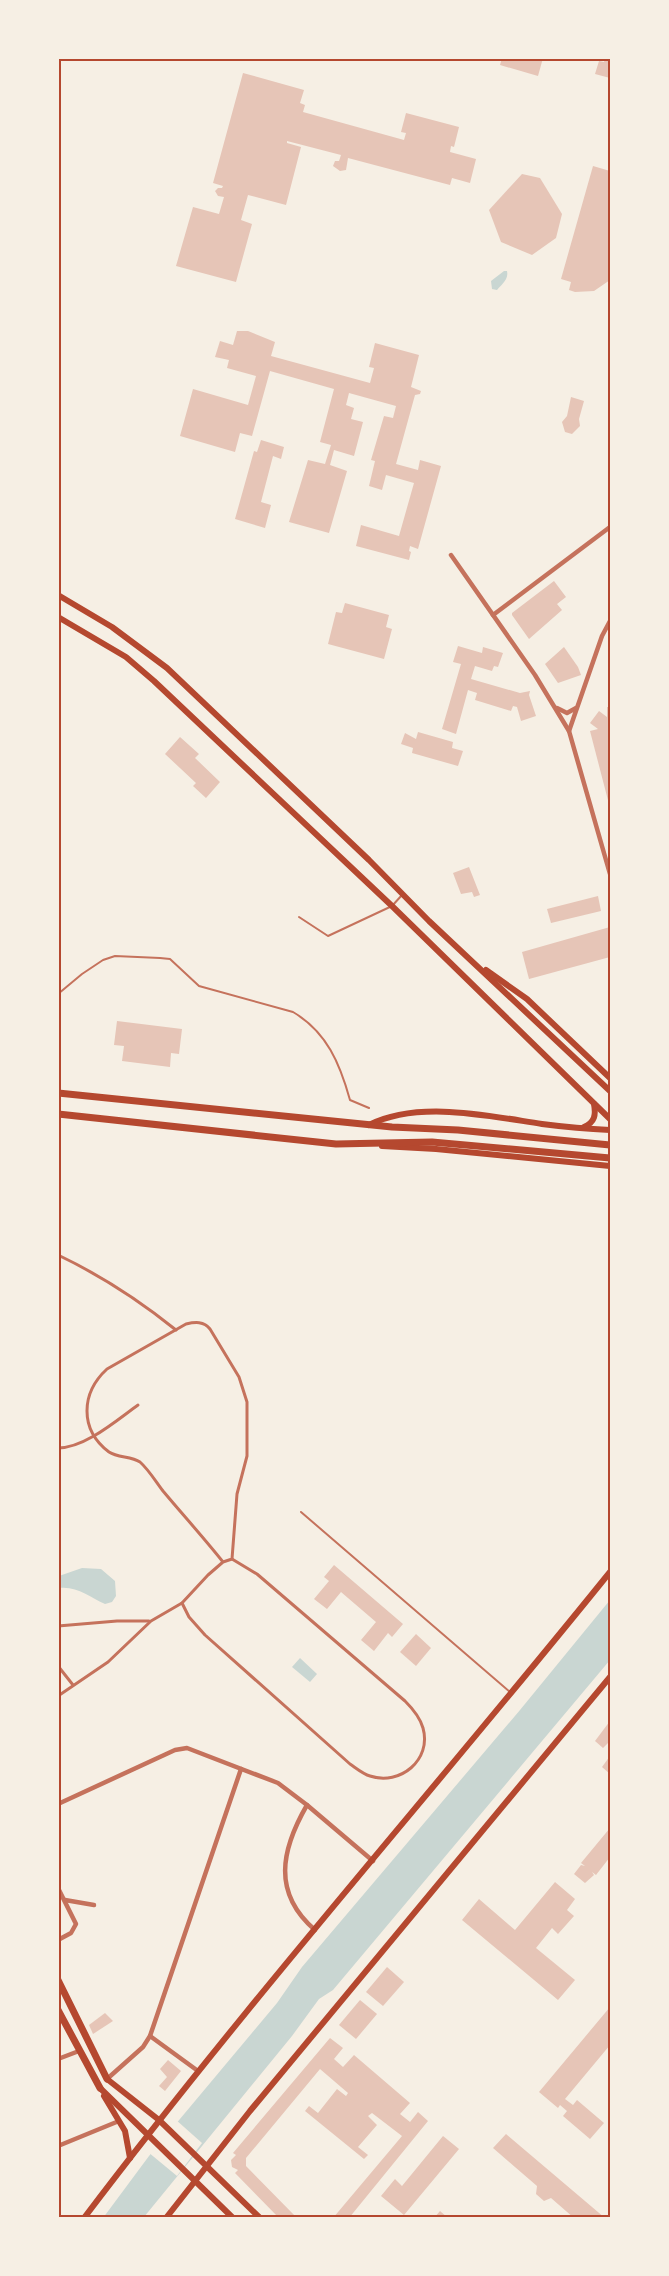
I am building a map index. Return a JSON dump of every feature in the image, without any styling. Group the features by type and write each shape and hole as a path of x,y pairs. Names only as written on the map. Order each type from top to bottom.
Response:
{"main road":[{"path":"58,595 112,627 167,668 610,1091"},
{"path":"58,617 126,657 154,681 392,906 610,1119"},
{"path":"473,962 527,999 610,1078"},
{"path":"58,1093 369,1125 610,1144"},
{"path":"580,1128 593,1121 594,1103"},
{"path":"369,1125 390,1117 421,1112 455,1113 610,1130"},
{"path":"58,1114 336,1144 436,1149 610,1166"},
{"path":"336,1144 458,1143 610,1158"},
{"path":"84,2217 130,2158 162,2123 198,2071 512,1694 610,1572"},
{"path":"166,2217 206,2165 610,1677"},
{"path":"58,1980 107,2079 162,2123 260,2217"},
{"path":"58,2010 119,2121 127,2139 130,2158"},
{"path":"100,2088 233,2217"}],"street":[{"path":"493,615 610,527"},
{"path":"451,555 554,704 569,731 610,871"},
{"path":"569,731 602,636 610,621"},
{"path":"554,704 567,713 579,704"},
{"path":"58,1255 118,1288 176,1330"},
{"path":"223,1562 140,1462 110,1453 94,1436 88,1424 87,1409 90,1390 97,1378 107,1369 176,1330 195,1322 207,1325 239,1377 247,1402 248,1456 237,1494 232,1559"},
{"path":"58,1448 65,1448 94,1436 138,1405"},
{"path":"58,1696 108,1662 151,1621 182,1603 208,1575 223,1562 232,1559 257,1574 416,1713 423,1727 425,1739 415,1766 403,1775 379,1779 367,1776 350,1764 205,1635 189,1617 182,1603"},
{"path":"58,1626 117,1621 151,1621"},
{"path":"58,1666 73,1685"},
{"path":"58,1804 181,1748 192,1750 278,1783 372,1861"},
{"path":"107,2079 143,2047 150,2036 241,1769"},
{"path":"307,1805 290,1842 286,1879 294,1909 315,1930"},
{"path":"58,1888 76,1924 71,1933 58,1940"},
{"path":"64,1900 94,1905"},
{"path":"150,2036 198,2071"},
{"path":"58,2059 79,2051"},
{"path":"58,2146 119,2121"}],"lane":[{"path":"299,917 328,936 392,906 403,895"},
{"path":"58,994 82,974 103,960 115,956 170,959 199,986 293,1012 305,1019 327,1043 337,1060 350,1100 369,1108"},
{"path":"301,1512 512,1694"}],"shaded area":[{"path":"507,271 505,281 497,290 492,289 491,281"},
{"path":"82,1568 101,1569 115,1581 116,1596 112,1602 105,1604 78,1590 59,1588 59,1576"},
{"path":"610,1600 610,1660 333,1990 319,1999 292,2036 144,2217 103,2218 149,2156 277,2003 302,1967"},
{"path":"300,1658 317,1674 310,1682 292,1667"}],"pier":[{"path":"175,2119 202,2143 177,2176 148,2152"}],"building":[{"path":"502,58 543,58 538,76 500,65"},
{"path":"605,58 610,58 610,78 595,74 599,61 604,62"},
{"path":"243,73 304,90 300,103 305,105 303,112 404,140 406,133 401,132 406,113 459,127 454,147 451,146 450,152 476,159 470,183 452,178 450,185 348,158 346,170 340,171 333,166 335,161 339,161 341,155 287,141 287,143 301,147 286,205 248,195 241,220 252,224 236,282 176,266 193,207 219,214 224,197 218,196 215,191 223,186 213,183"},
{"path":"593,166 610,171 610,280 594,291 575,292 569,290 571,282 561,279"},
{"path":"522,174 540,178 562,214 556,238 532,255 501,242 489,210"},
{"path":"237,331 248,331 275,342 271,356 370,383 374,368 369,367 375,343 419,355 411,387 421,391 420,394 415,395 396,464 418,470 420,460 441,466 418,549 410,546 409,560 356,546 361,525 399,536 414,483 386,475 382,490 369,486 375,461 371,460 384,416 393,418 396,406 349,393 346,405 354,408 351,419 363,422 354,456 334,450 330,465 347,471 329,533 289,522 308,460 325,464 331,445 320,442 334,389 270,371 252,436 240,433 235,452 180,436 193,389 248,405 256,376 227,368 229,360 215,357 220,341 233,345"},
{"path":"571,397 584,401 579,419 580,426 572,434 565,432 562,422 567,416"},
{"path":"261,440 284,447 281,459 273,456 261,502 271,505 265,528 235,519 254,451 257,452"},
{"path":"554,581 566,597 557,604 562,610 529,639 512,613"},
{"path":"345,603 389,615 386,627 392,629 384,659 328,644 336,612 342,613"},
{"path":"458,646 482,653 483,647 503,653 498,667 494,666 492,671 475,666 471,679 520,693 530,691 529,695 536,716 521,721 517,707 513,706 511,711 475,700 477,693 468,690 456,734 442,729 461,664 453,662"},
{"path":"564,647 581,675 558,683 545,664"},
{"path":"607,707 610,707 610,808 590,731 598,729 590,723 599,711 607,717"},
{"path":"418,732 453,742 452,748 463,751 458,766 412,753 413,748 401,744 405,733 416,739"},
{"path":"180,737 199,754 195,758 220,782 206,798 193,786 196,783 165,754"},
{"path":"469,867 480,895 474,897 472,892 461,894 453,873"},
{"path":"598,896 601,911 551,923 547,909"},
{"path":"610,927 610,957 529,979 522,952"},
{"path":"117,1021 182,1029 179,1054 171,1053 170,1067 122,1061 124,1046 114,1045"},
{"path":"334,1565 403,1624 392,1637 388,1633 374,1651 361,1640 376,1622 341,1592 327,1609 314,1599 329,1581 324,1577"},
{"path":"416,1634 431,1648 416,1666 400,1652"},
{"path":"610,1721 610,1745 608,1743 603,1748 595,1741"},
{"path":"610,1756 610,1774 602,1767"},
{"path":"610,1828 610,1857 596,1875 592,1872 594,1875 585,1883 574,1874 581,1865 585,1866 581,1863"},
{"path":"555,1882 575,1899 567,1910 574,1916 558,1934 552,1928 536,1948 575,1980 558,2000 462,1920 479,1899 515,1930"},
{"path":"387,1967 404,1982 383,2006 366,1992"},
{"path":"360,2000 377,2014 356,2039 339,2025"},
{"path":"610,2007 610,2045 565,2099 573,2105 577,2100 604,2123 590,2139 563,2116 567,2111 560,2105 558,2108 539,2092"},
{"path":"105,2013 113,2021 93,2034 89,2025"},
{"path":"330,2038 343,2048 334,2059 343,2067 354,2055 410,2103 400,2114 410,2122 418,2112 428,2121 349,2218 333,2218 402,2136 372,2113 368,2116 377,2125 358,2147 368,2155 364,2159 305,2111 309,2106 318,2113 337,2089 346,2096 348,2093 320,2069 246,2158 246,2166 297,2218 279,2218 235,2173 238,2170 232,2167 231,2160 236,2155 233,2153"},
{"path":"168,2060 181,2071 165,2091 159,2086 167,2077 160,2069"},
{"path":"506,2134 605,2218 574,2218 551,2198 544,2201 536,2194 537,2186 493,2148"},
{"path":"443,2136 459,2149 404,2215 381,2196 395,2179 402,2186"},
{"path":"440,2211 448,2218 434,2218"}]}
